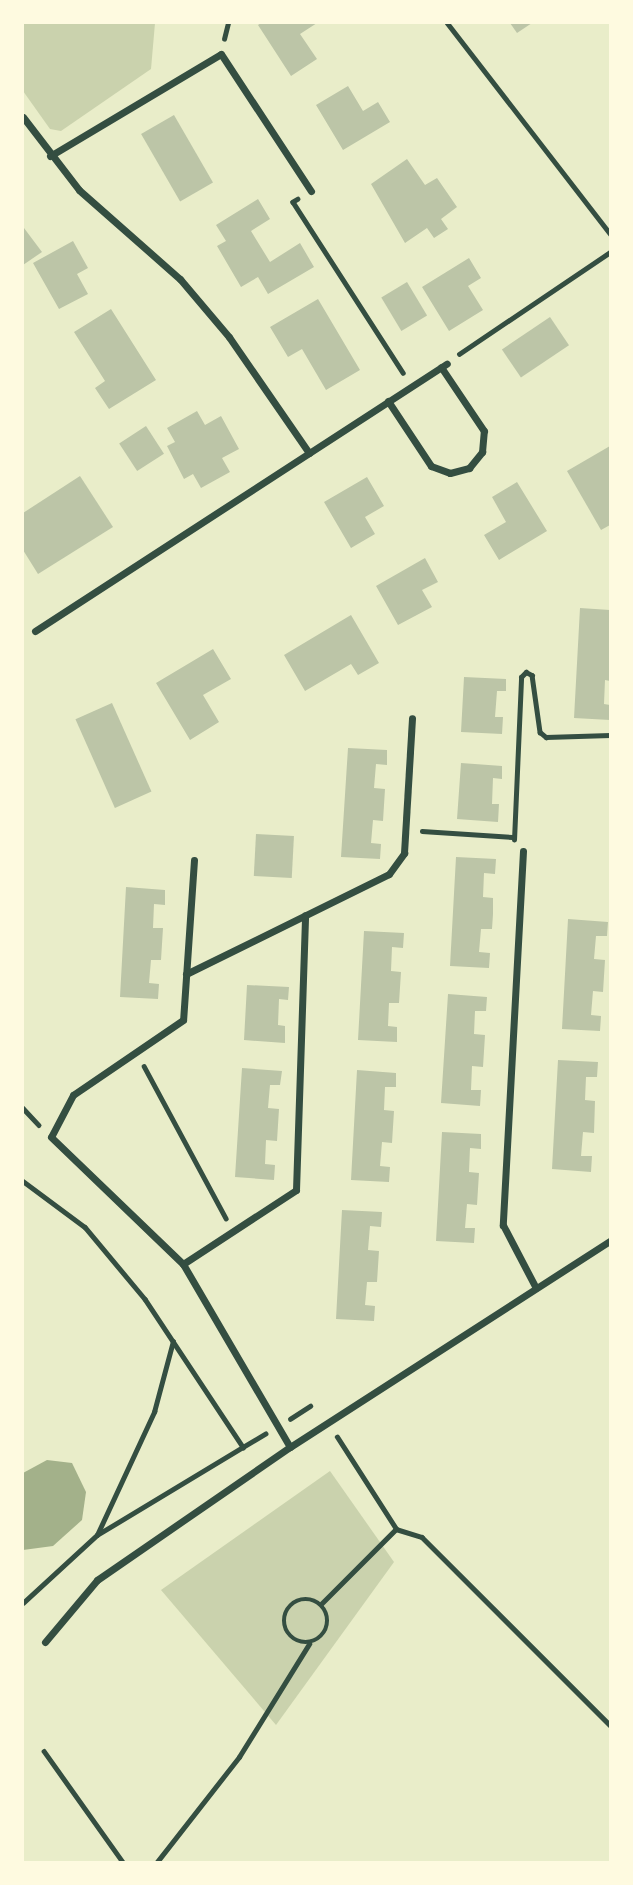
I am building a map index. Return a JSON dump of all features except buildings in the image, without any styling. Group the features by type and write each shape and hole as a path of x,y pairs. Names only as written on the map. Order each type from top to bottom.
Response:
{"street":[{"path":"50,156 221,54 311,191"},
{"path":"23,117 50,156 110,222 180,279 229,337 309,453"},
{"path":"35,631 388,401 444,365 484,431 482,452 469,468 450,473 431,466 388,401"},
{"path":"186,974 388,874 404,853 412,718"},
{"path":"523,851 503,1224 536,1289"},
{"path":"194,860 183,1020 73,1095 51,1137 183,1264 290,1447"},
{"path":"183,1264 296,1190 304,915"},
{"path":"45,1642 97,1580 290,1447 610,1241"}],"lane":[{"path":"447,23 610,234"}],"path":[{"path":"221,23 226,29"},
{"path":"311,191 293,202 412,386"},
{"path":"444,365 610,252"},
{"path":"523,851 512,837 522,677 532,675 538,723 546,737 610,735"},
{"path":"405,830 512,837"},
{"path":"136,1051 235,1230"},
{"path":"23,1181 85,1227 173,1341 243,1447"},
{"path":"97,1535 154,1412 173,1341"},
{"path":"23,1603 97,1535 310,1406"},
{"path":"328,1422 396,1529 422,1537 610,1725"},
{"path":"321,1604 396,1529"},
{"path":"309,1644 288,1635 284,1617 299,1600 321,1604"},
{"path":"157,1862 239,1757 309,1644 321,1638 328,1624 321,1604"},
{"path":"44,1751 123,1862"}],"shaded area":[{"path":"23,23 155,23 151,69 61,131 50,129 23,91"},
{"path":"47,1460 72,1463 86,1492 82,1520 53,1546 23,1550 23,1473"},
{"path":"330,1471 394,1562 276,1725 161,1590"}]}
